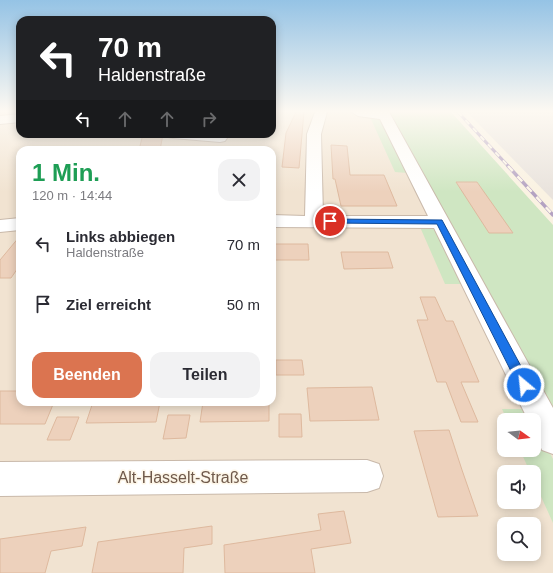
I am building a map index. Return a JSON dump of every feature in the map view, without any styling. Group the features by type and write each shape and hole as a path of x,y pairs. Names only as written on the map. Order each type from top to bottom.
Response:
{"street":[{"path":"314,139 314,221"},
{"path":"397,139 553,439"},
{"path":"276,222 439,222"},
{"path":"0,226 16,224"},
{"name":"Alt-Hasselt-Straße","path":"0,479 367,476"}],"shaded area":[{"path":"0,139 400,139 553,417 553,573 0,573"},
{"path":"493,139 553,139 553,200"}],"green space":[{"path":"380,139 391,139 408,173 395,172"},
{"path":"400,139 475,139 553,225 553,417"},
{"path":"420,227 431,228 436,231 464,284 445,284"},
{"path":"502,409 528,409 530,413 504,413"},
{"path":"541,436 553,459 553,523 541,496 541,465 527,465 523,457 541,457"}],"building":[{"path":"142,139 162,139 161,146 140,146"},
{"path":"285,139 302,139 299,168 282,167"},
{"path":"331,145 347,146 350,175 384,175 397,206 341,206 335,179 333,179"},
{"path":"456,182 477,182 513,233 489,233"},
{"path":"16,241 16,271 11,278 0,278 0,260"},
{"path":"276,244 308,244 309,260 276,260"},
{"path":"341,252 388,252 393,268 344,269"},
{"path":"420,297 435,297 446,321 453,321 479,382 461,382 478,422 461,422 446,382 437,382 417,320 428,320"},
{"path":"276,360 302,360 304,375 276,375"},
{"path":"372,387 379,420 310,421 307,388"},
{"path":"0,391 16,391 16,406 52,406 45,424 0,424"},
{"path":"92,406 159,406 156,422 86,423"},
{"path":"202,406 269,406 269,421 200,422"},
{"path":"279,414 301,414 302,437 279,437"},
{"path":"168,415 190,415 186,438 163,439"},
{"path":"57,417 79,417 70,440 47,440"},
{"path":"449,430 478,516 438,517 414,431"},
{"path":"344,511 351,543 311,549 315,573 225,573 224,545 321,530 318,514"},
{"path":"212,526 212,544 184,548 183,573 92,573 98,542"},
{"path":"86,527 82,546 51,551 45,573 0,573 0,539"}],"railway":[{"path":"483,139 509,167"},
{"path":"508,166 553,215"}],"route":[{"path":"330,221 439,222 524,385"}]}
